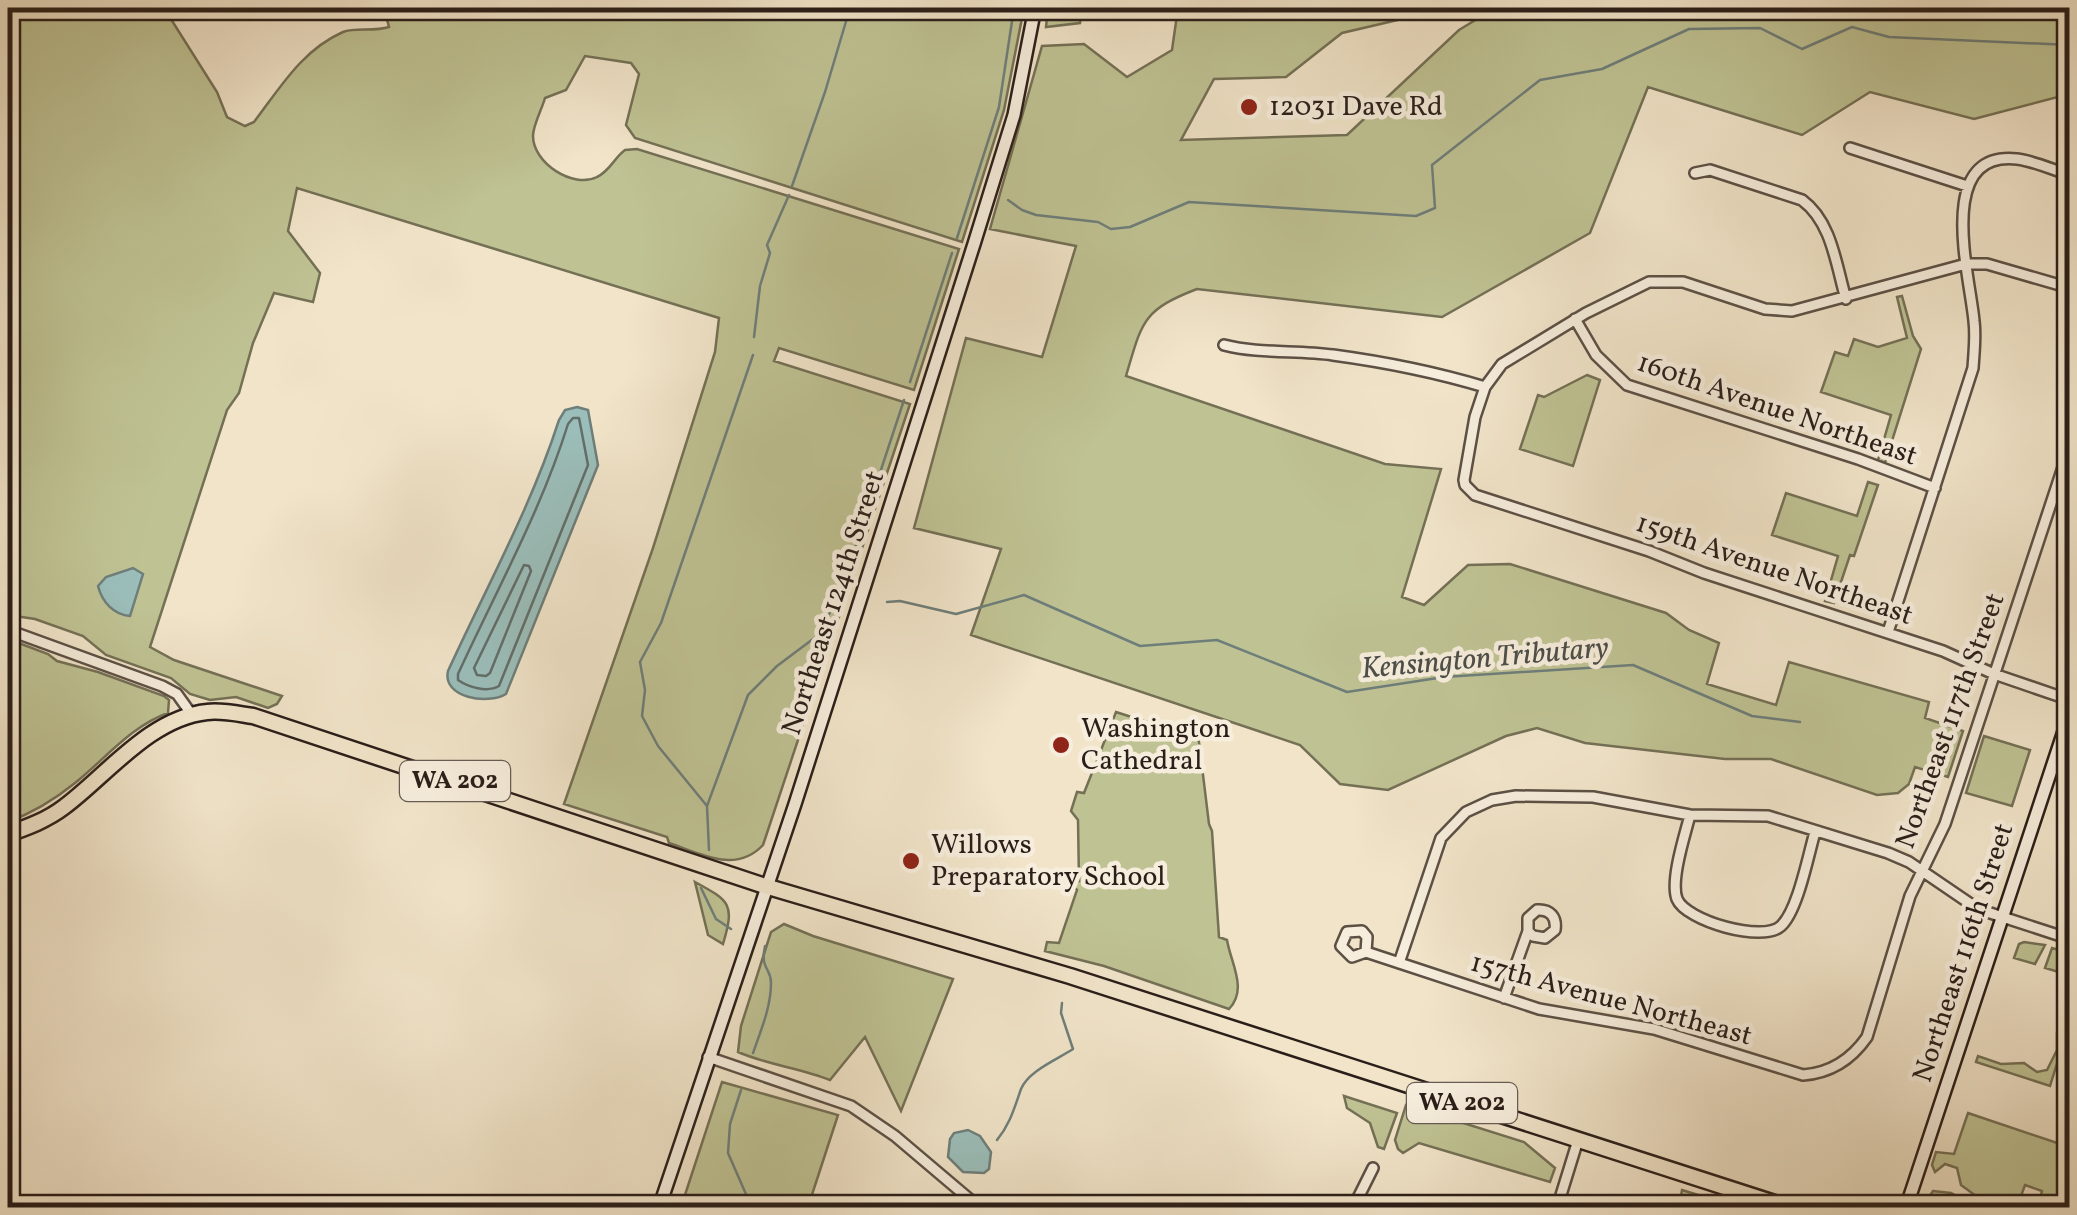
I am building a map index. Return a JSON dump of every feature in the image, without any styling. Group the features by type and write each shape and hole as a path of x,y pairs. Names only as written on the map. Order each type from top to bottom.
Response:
{"main road":[{"name":"WA 202","path":"8,834 63,808 148,738 192,715 236,713 277,722 765,886 1070,976 1790,1208"}],"street":[{"name":"Northeast 124th Street","path":"660,1208 801,786 1014,115 1035,8"},
{"path":"1850,148 1967,186"},
{"path":"1888,632 1973,368 1974,322 1963,200 1967,186 1984,165 1999,160 2017,159 2070,175"},
{"path":"1695,173 1710,170 1802,200 1816,210 1824,223 1846,299"},
{"path":"1224,345 1329,354 1427,370 1486,388 1512,356 1649,282 1683,282 1765,309 1792,311 1966,264 1987,264 2070,288"},
{"name":"160th Avenue Northeast","path":"1575,319 1596,355 1627,384 1858,459 1934,488"},
{"name":"159th Avenue Northeast","path":"1486,388 1475,417 1465,486 1475,495 1888,632 2070,700"},
{"name":"Northeast 117th Street","path":"1844,1061 1854,1055 1866,1037 1910,896 1945,824 2070,446"},
{"path":"8,630 162,686 177,694 192,715"},
{"name":"Northeast 116th Street","path":"1906,1208 2070,714"},
{"path":"1399,962 1441,838 1466,812 1492,800 1561,795 1593,796 1690,815 1768,816 1888,852 1922,870 1978,910 2070,939"},
{"path":"1690,815 1676,880 1678,902 1688,913 1752,933 1770,934 1784,924 1815,832"},
{"path":"1504,998 1528,931"},
{"name":"157th Avenue Northeast","path":"1366,952 1504,998 1556,1012 1654,1028 1803,1075 1821,1074 1844,1061"},
{"path":"708,1058 852,1106 896,1136 980,1208"},
{"path":"1557,1208 1578,1140"},
{"path":"1354,1208 1373,1168"}],"green space":[{"path":"8,8 164,8 217,92 227,117 245,126 254,122 304,59 328,40 348,31 389,27 384,8 1024,8 1004,110 962,242 635,138 626,125 639,74 631,63 585,56 566,90 545,98 534,127 535,146 540,155 566,176 587,180 597,177 625,150 637,149 959,249 914,390 779,348 774,361 910,404 763,845 753,854 730,860 706,856 669,843 667,837 564,804 653,548 715,352 719,318 297,188 288,231 320,273 313,302 274,293 253,343 239,393 227,410 150,647 174,660 282,696 277,704 268,708 236,697 210,700 190,694 171,678 106,655 83,636 35,619 8,615"},
{"path":"1048,8 1082,8 1080,23 1046,27"},
{"path":"1178,8 1998,8 2020,12 2069,8 2069,94 1974,119 1870,92 1802,135 1648,87 1590,233 1442,317 1197,289 1165,304 1147,320 1126,376 1385,464 1441,469 1402,597 1424,605 1468,565 1510,564 1666,613 1689,630 1719,643 1707,684 1776,705 1789,662 1929,702 1925,718 1963,731 1948,777 1915,767 1909,784 1898,793 1877,795 1771,759 1725,759 1585,743 1537,728 1506,736 1388,790 1340,784 1300,745 971,635 1001,549 914,528 966,338 1042,357 1076,246 990,229 1042,46 1084,44 1127,77 1172,50","holes":["1419,15 1477,19 1459,30 1347,135 1181,140 1214,79 1286,77 1342,33"]},
{"path":"1902,296 1913,336 1921,349 1885,463 1878,460 1891,415 1821,392 1835,352 1848,356 1854,339 1878,347 1907,338 1897,297"},
{"path":"1587,375 1600,380 1573,466 1520,449 1538,395 1544,397"},
{"path":"1868,482 1878,485 1854,556 1850,555 1834,603 1825,601 1838,556 1772,535 1786,493 1857,516"},
{"path":"8,639 57,661 98,672 169,700 168,713 130,735 59,795 8,822"},
{"path":"1116,712 1197,738 1199,742 1212,831 1219,937 1227,940 1237,976 1237,993 1229,1009 1104,966 1045,951 1047,942 1059,943 1077,890 1070,884 1079,881 1078,820 1071,811 1077,792 1084,793"},
{"path":"1984,736 2030,750 2012,806 1966,793"},
{"path":"695,882 727,905 729,920 723,944 708,935"},
{"path":"784,924 953,979 901,1111 865,1037 830,1080 738,1052 741,1026 771,932"},
{"path":"2019,944 2045,945 2035,964 2014,958"},
{"path":"2052,948 2069,953 2069,975 2045,968"},
{"path":"2068,1028 2050,1086 1976,1062 1978,1056 2001,1064 2024,1063 2037,1072 2047,1070 2057,1050 2057,1033"},
{"path":"722,1082 838,1115 808,1207 681,1207"},
{"path":"1344,1096 1397,1113 1384,1149 1378,1147 1370,1123 1347,1108"},
{"path":"1406,1105 1524,1142 1555,1168 1550,1182 1419,1143 1403,1153 1395,1140"},
{"path":"1968,1113 2069,1147 2069,1207 2038,1207 2042,1191 2025,1185 2017,1207 1991,1207 1961,1185 1957,1168 1945,1164 1935,1172 1932,1165 1936,1152 1954,1154"},
{"path":"1682,1190 1737,1207 1679,1207"},
{"path":"1933,1191 1951,1193 1976,1207 1927,1207"}],"water":[{"path":"565,410 588,410 598,465 506,694 489,699 468,697 452,688 448,671 522,516 559,420"},
{"path":"133,568 143,574 130,616 110,607 98,586 106,577"},
{"path":"968,1130 980,1136 991,1152 989,1169 984,1173 963,1172 948,1157 954,1133"}],"waterway":[{"path":"792,186 850,8"},
{"path":"957,238 999,107 1014,8"},
{"path":"1008,200 1036,215 1098,222 1111,229 1130,227 1189,202 1416,216 1435,208 1432,165 1540,80 1602,69 1689,29 1760,28 1802,49 1852,27 1889,37 2070,45"},
{"path":"754,337 760,286 770,253 767,245 789,195"},
{"path":"910,382 952,253"},
{"path":"707,806 658,746 642,716 645,690 640,662 661,623 753,355"},
{"path":"709,850 707,806 748,695 777,666 817,636 840,594 904,400"},
{"name":"Kensington Tributary","path":"887,602 900,601 956,614 1024,595 1140,646 1217,640 1347,692 1444,677 1633,665 1752,716 1800,722"},
{"path":"701,888 716,919 731,929"},
{"path":"753,1053 771,992 765,946"},
{"path":"997,1140 1025,1083 1073,1049 1061,1013 1062,1003"},
{"path":"741,1090 730,1124 728,1153 752,1208"}],"place":[{"name":"12031 Dave Rd","path":"1249,107"},
{"name":"Washington Cathedral","path":"1061,745"},
{"name":"Willows Preparatory School","path":"911,861"}]}
